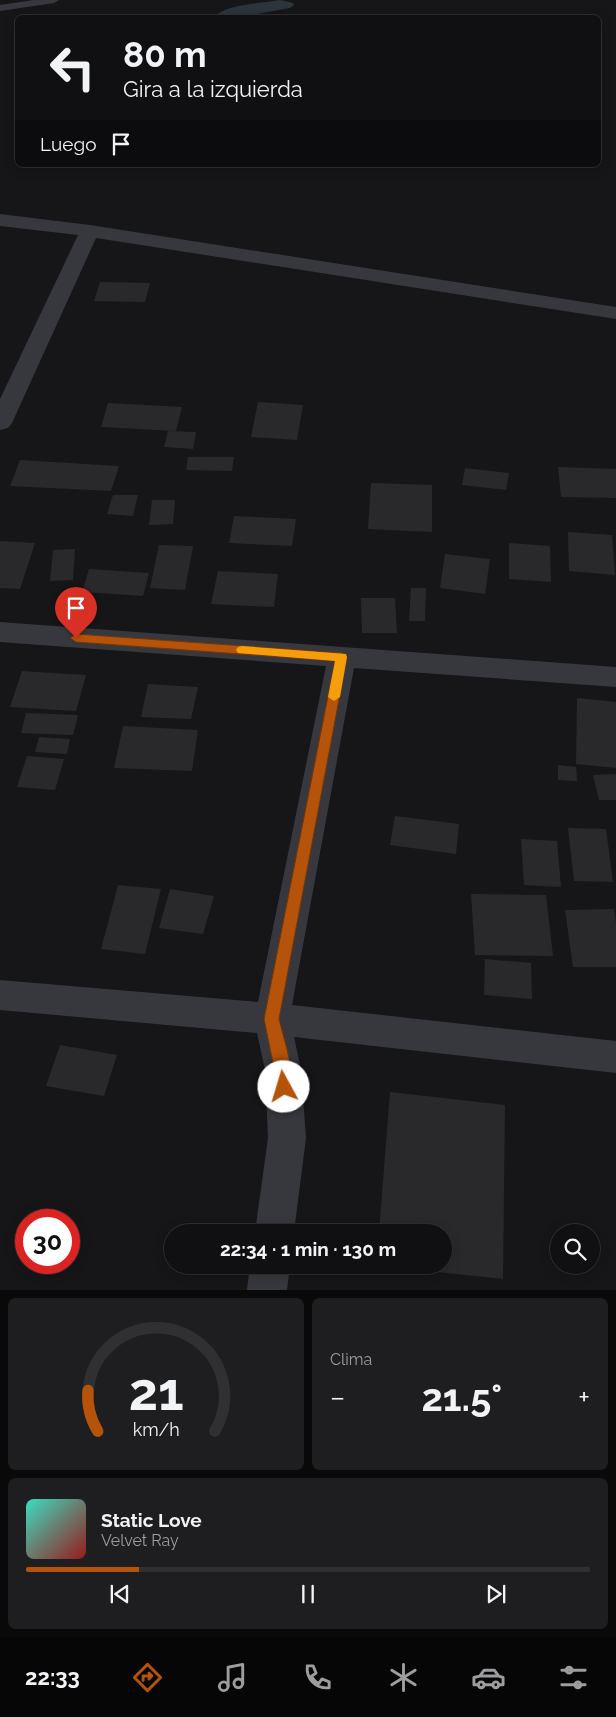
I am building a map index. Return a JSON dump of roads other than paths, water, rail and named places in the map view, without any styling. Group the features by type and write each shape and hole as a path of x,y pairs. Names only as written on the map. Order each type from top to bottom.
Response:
{"street":[{"path":"0,220 90,231 616,313"},
{"path":"0,423 90,231"},
{"path":"0,632 616,677"},
{"path":"275,1224 286,1138 283,1070 272,1019 342,657"},
{"path":"0,995 272,1019 616,1057"},
{"path":"267,1290 269,1274"}],"lane":[{"path":"0,8 54,0"}]}
